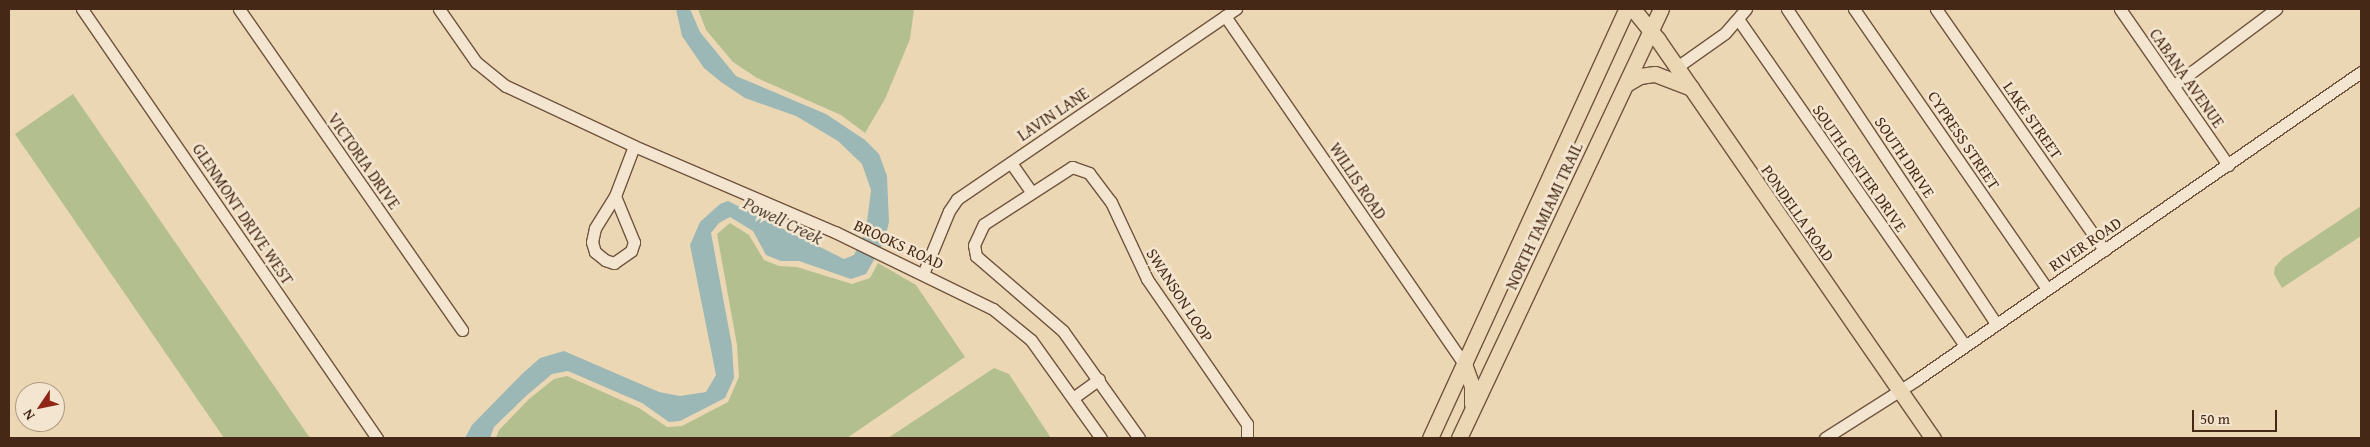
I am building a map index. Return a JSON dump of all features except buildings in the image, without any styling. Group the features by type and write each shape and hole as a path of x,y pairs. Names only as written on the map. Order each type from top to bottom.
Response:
{"main road":[{"name":"NORTH TAMIAMI TRAIL","path":"1430,438 1626,9"},
{"name":"PONDELLA ROAD","path":"1633,9 1652,31 1933,438"},
{"name":"NORTH TAMIAMI TRAIL","path":"1459,438 1652,31 1660,9"},
{"path":"1626,84 1640,76 1655,74 1691,88"},
{"path":"1464,364 1472,386 1471,413"}],"street":[{"name":"GLENMONT DRIVE WEST","path":"82,9 377,438"},
{"name":"VICTORIA DRIVE","path":"239,9 462,330"},
{"name":"BROOKS ROAD","path":"439,9 468,52 495,79 542,105 854,241 993,309 1019,328 1101,438"},
{"name":"LAVIN LANE","path":"923,274 949,211 957,199 1236,9"},
{"path":"1677,67 1725,33 1746,9"},
{"name":"SOUTH DRIVE","path":"1787,9 1996,323"},
{"name":"CYPRESS STREET","path":"1854,9 2047,289"},
{"name":"LAKE STREET","path":"1936,9 2104,250"},
{"path":"2173,86 2276,9"},
{"name":"CABANA AVENUE","path":"2125,11 2173,86 2228,166"},
{"name":"WILLIS ROAD","path":"1225,16 1464,364"},
{"name":"SOUTH CENTER DRIVE","path":"1738,19 1964,344"},
{"name":"RIVER ROAD","path":"1825,438 1900,390 1964,344 2228,166 2361,72"},
{"path":"614,196 634,242 631,252 614,263 604,260 595,252 592,242 595,228 614,196 634,146"},
{"path":"1011,163 1031,192"},
{"name":"SWANSON LOOP","path":"1140,438 1068,337 1043,311 976,256 974,245 984,224 1072,167 1089,173 1111,202 1147,279 1247,424 1247,438"},
{"path":"1073,398 1099,379"}],"green space":[{"path":"698,9 914,9 910,39 885,99 865,133 841,115 757,78 733,62 706,30"},
{"path":"73,94 310,438 224,438 15,134"},
{"path":"2361,206 2361,236 2282,288 2274,274 2275,267 2283,258"},
{"path":"730,223 749,235 764,260 779,266 797,267 852,284 870,278 878,263 916,285 965,357 847,438 496,438 499,430 529,399 554,379 567,376 639,408 667,427 682,426 728,402 739,377 737,345 717,234"},
{"path":"994,368 1009,374 1051,438 888,438"}],"water":[{"path":"676,9 690,9 700,32 736,76 826,114 865,140 879,154 887,176 889,222 884,242 866,274 851,279 799,261 781,261 766,255 753,231 730,217 719,223 711,233 732,346 734,378 725,398 680,421 669,422 642,403 568,371 552,374 526,396 494,427 490,438 465,438 472,425 540,358 564,351 659,392 680,396 706,392 716,375 690,245 700,222 720,204 728,201 844,259 854,255 866,230 871,190 862,164 838,141 796,116 745,98 704,68 682,36"}],"water label":[{"name":"Powell Creek","path":"783,221"}]}
